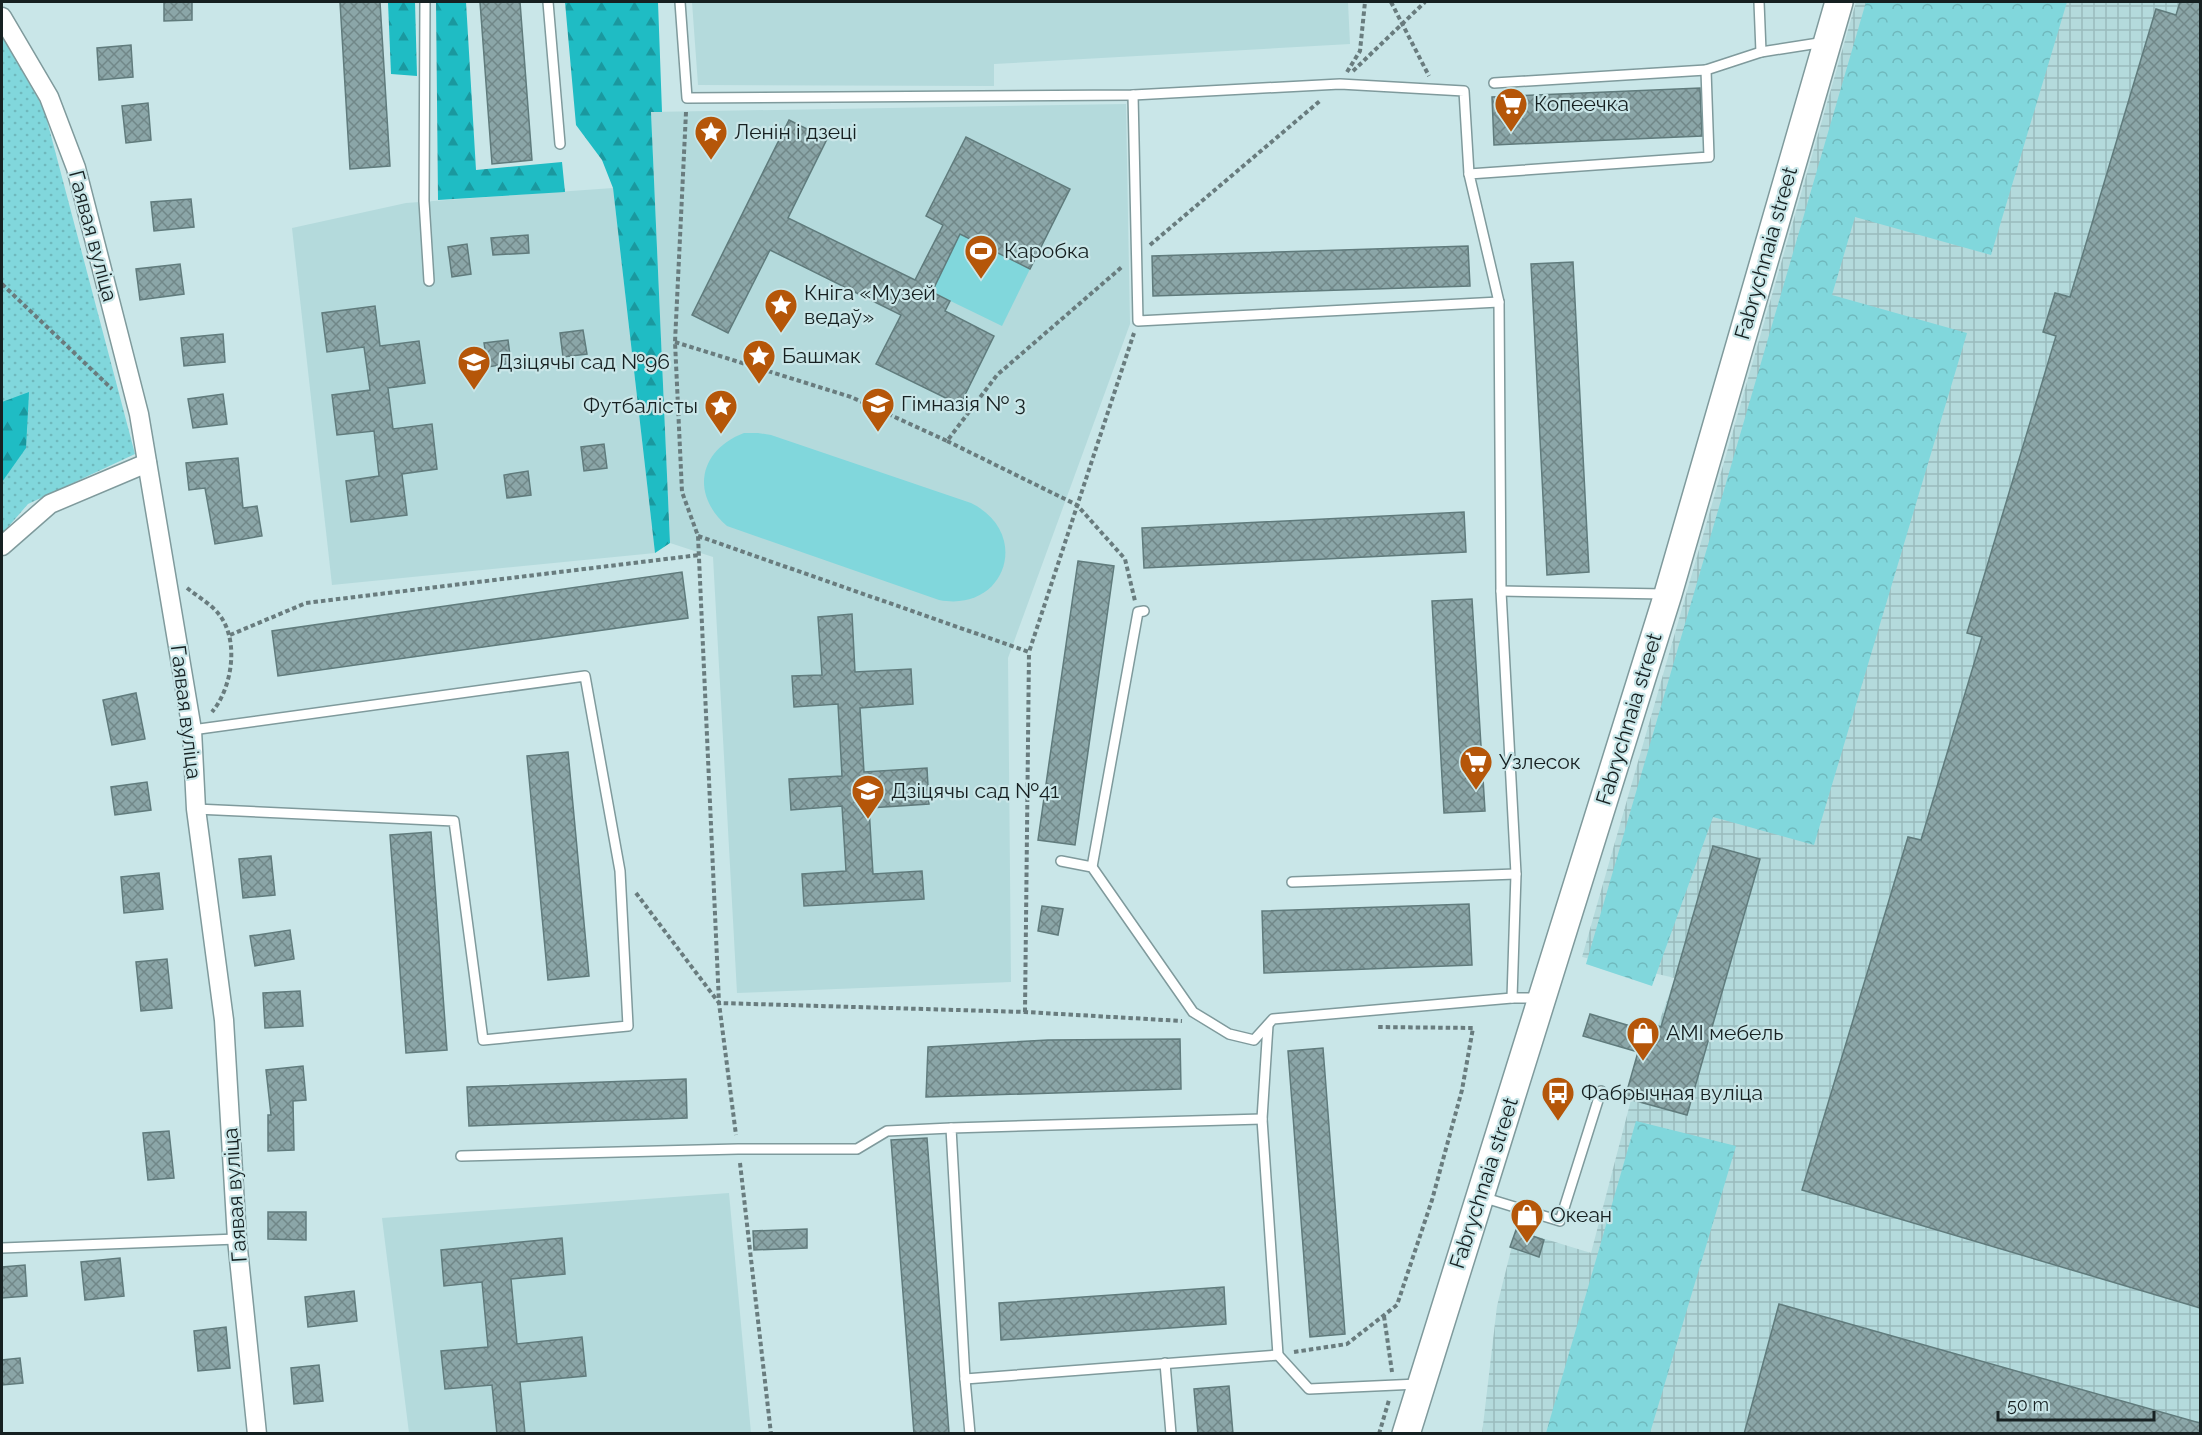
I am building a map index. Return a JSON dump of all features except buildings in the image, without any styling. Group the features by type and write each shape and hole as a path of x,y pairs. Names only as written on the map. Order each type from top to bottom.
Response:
{"main road":[{"name":"Fabrychnaia street","path":"1406,1434 1668,594 1839,2"}],"street":[{"name":"Гаявая вуліца","path":"2,17 49,97 76,168 139,414 192,730 196,809 224,1020 237,1239 257,1434"},
{"path":"2,546 51,504 147,463"}],"lane":[{"path":"425,2 423,201 429,281"},
{"path":"548,2 560,144"},
{"path":"680,2 687,98 1133,95 1340,84 1464,91 1469,174 1499,302 1502,591 1516,874 1512,998"},
{"path":"1759,2 1761,52"},
{"path":"1494,83 1706,70 1761,52 1827,42"},
{"path":"1469,174 1709,157 1706,70"},
{"path":"1133,95 1138,321 1499,302"},
{"path":"1502,591 1668,594"},
{"path":"1092,867 1141,611"},
{"path":"192,730 585,676 620,871 628,1026 483,1040 454,821 196,809"},
{"path":"1061,861 1092,867 1193,1012 1229,1034 1254,1040 1273,1019 1512,998 1543,998"},
{"path":"1292,882 1516,874"},
{"path":"1268,1025 1262,1119 1278,1355 1309,1389 1421,1384"},
{"path":"1480,1196 1560,1221 1601,1091"},
{"path":"461,1156 738,1149 857,1149 887,1131 1262,1119"},
{"path":"951,1128 970,1434"},
{"path":"2,1248 237,1239"},
{"path":"965,1379 1278,1355"},
{"path":"1165,1363 1171,1434"}],"path":[{"path":"1340,84 1360,51 1365,2"},
{"path":"1391,2 1436,89"},
{"path":"946,441 997,375 1340,84 1401,22 1425,2"},
{"path":"687,98 675,342 682,492 698,536 719,1003 771,1434"},
{"path":"2,284 139,414"},
{"path":"1026,1012 1029,652 1138,321"},
{"path":"675,342 851,398 1077,505 1125,559 1141,611"},
{"path":"698,536 1029,652"},
{"path":"230,635 306,603 699,555"},
{"path":"165,571 218,612 230,635 232,671 215,710 192,730"},
{"path":"620,871 719,1003"},
{"path":"719,1003 1026,1012 1211,1023"},
{"path":"1278,1355 1347,1344 1397,1305 1435,1189 1462,1090 1473,1028 1371,1027"}],"shaded area":[{"path":"692,2 1348,2 1350,44 994,64 994,86 698,85"},
{"path":"1856,2 2200,2 2200,1433 1482,1434 1497,1306 1516,1230 1591,1253 1631,1100 1675,978 1582,957"},
{"name":"Гімназія № 3","path":"1126,104 1130,324 1008,658 1011,982 737,993 713,557 670,543 651,112"},
{"name":"Дзіцячы сад №96","path":"613,188 655,553 332,585 292,228 406,203"},
{"path":"729,1193 751,1433 409,1433 382,1218"}],"green space":[{"path":"388,2 415,2 417,76 391,74"},
{"path":"436,2 466,2 476,170 562,162 565,192 438,200"},
{"path":"565,2 658,2 662,112 651,112 670,543 655,553 613,188 602,160 576,125"},
{"path":"1866,2 2067,2 1991,255 1855,217 1832,295 1967,333 1814,845 1713,817 1652,986 1586,964"},
{"path":"2,36 44,109 135,454 28,504 2,534"},
{"name":"Каробка","path":"960,234 1030,269 1002,326 932,292"},
{"path":"29,392 26,448 2,482 2,402"},
{"path":"744,433 771,435 971,503 990,516 1001,533 1005,550 1003,568 995,583 981,595 962,601 939,600 727,526 715,514 708,500 704,487 705,474 709,461 717,450"},
{"path":"1636,1121 1736,1146 1650,1433 1546,1433"}],"place":[{"name":"Копеечка","path":"1511,133"},
{"name":"Ленін і дзеці","path":"711,161"},
{"name":"Каробка","path":"981,280"},
{"name":"Кніга «Музей ведаў»","path":"781,334"},
{"name":"Башмак","path":"759,385"},
{"name":"Дзіцячы сад №96","path":"474,391"},
{"name":"Гімназія № 3","path":"878,433"},
{"name":"Футбалісты","path":"721,435"},
{"name":"Узлесок","path":"1476,791"},
{"name":"Дзіцячы сад №41","path":"868,820"},
{"name":"AMI мебель","path":"1643,1062"},
{"name":"Фабрычная вуліца","path":"1558,1122"},
{"name":"Океан","path":"1527,1244"}]}
